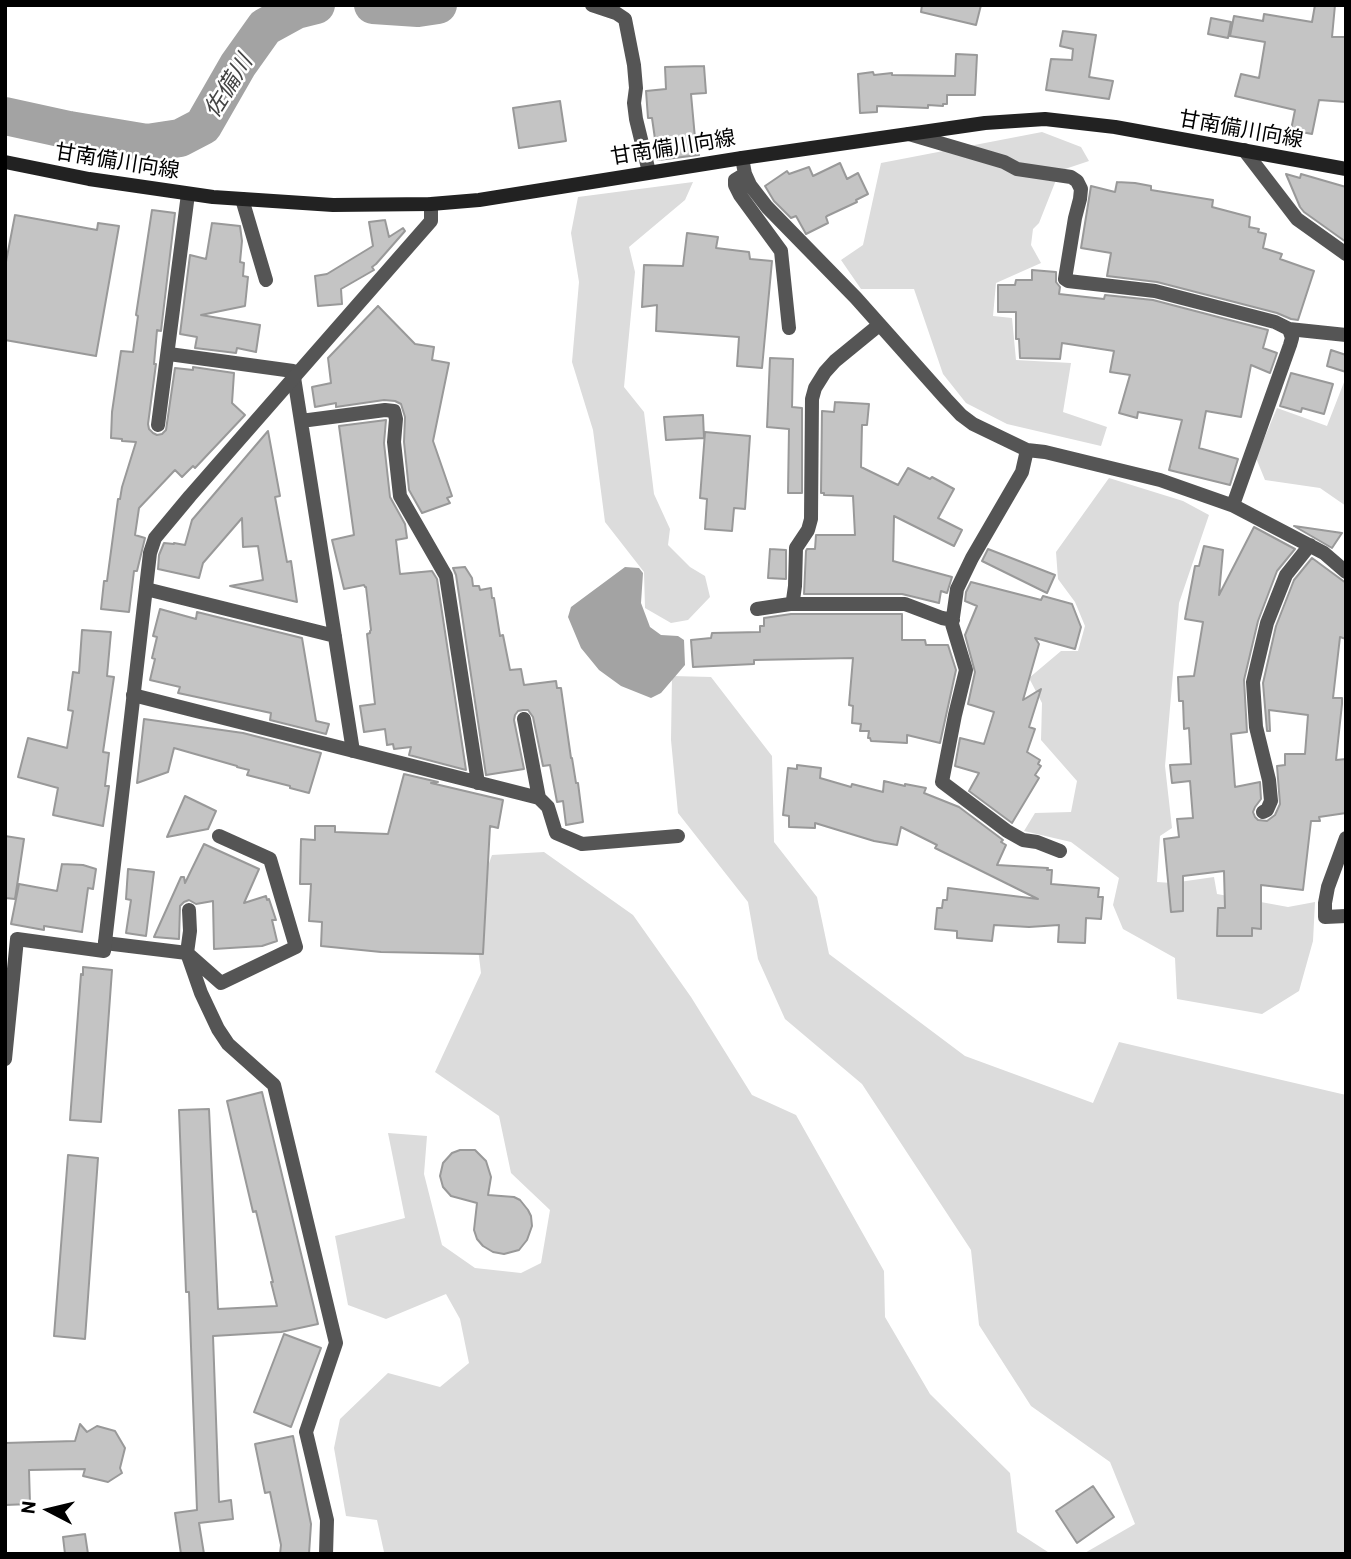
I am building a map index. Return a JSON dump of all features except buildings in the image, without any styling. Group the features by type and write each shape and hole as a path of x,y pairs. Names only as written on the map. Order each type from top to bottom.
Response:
{"main road":[{"name":"甘南備川向線","path":"5,162 76,177 188,194 333,205 431,204 479,200 649,172 985,123 1045,119 1115,127 1346,169"}],"street":[{"path":"592,5 625,19 634,65 636,119 649,172"},
{"path":"909,134 1004,162 1017,169 1061,175 1077,181 1081,189 1065,279 1068,281 1155,291 1275,322 1289,329 1346,335"},
{"path":"1244,150 1297,219 1346,254"},
{"path":"742,158 750,185 767,207 856,298 973,425 1027,450 1160,480 1233,505 1324,553 1346,572"},
{"path":"745,174 735,180 735,185 781,251 789,328"},
{"path":"158,425 188,194"},
{"path":"242,199 266,280"},
{"path":"5,1059 11,938 104,951 150,554 155,538 431,221 431,204"},
{"path":"790,604 795,586 796,548 808,530 811,519 812,399 815,387 835,361 879,325"},
{"path":"1233,505 1290,345 1292,338 1289,329"},
{"path":"169,354 293,371 353,751"},
{"path":"301,421 394,411 394,442 400,496 446,576 478,783"},
{"path":"1027,450 1022,472 957,589 952,624 967,670 942,782 1007,831 1023,840 1060,851"},
{"path":"1263,812 1271,801 1269,780 1256,727 1253,682 1267,623 1286,575 1310,545"},
{"path":"146,589 335,636"},
{"path":"757,609 790,604 905,604 953,620"},
{"path":"133,695 539,798 548,807 556,834 582,844 678,836"},
{"path":"524,719 539,798"},
{"path":"105,943 187,953 221,983 296,947 270,859 219,836"},
{"path":"1345,842 1328,887 1325,917 1346,916"},
{"path":"189,910 187,953 201,993 218,1029 228,1044 274,1085 336,1343 306,1432 327,1520 326,1554"}],"shaded area":[{"path":"1042,132 1081,147 1089,161 1062,170 1039,223 1033,229 1031,245 1041,263 996,283 993,316 1012,318 1016,360 1071,363 1063,412 1107,427 1101,446 1007,424 966,403 943,374 914,289 861,289 841,260 863,245 881,163"},
{"path":"693,182 685,200 629,247 635,272 624,387 644,412 654,494 670,529 668,545 690,567 705,576 710,597 688,620 671,623 645,608 644,572 605,522 593,430 572,362 579,282 571,233 578,197"},
{"path":"1346,377 1346,506 1320,488 1265,480 1256,458 1277,408 1327,426"},
{"path":"1109,478 1183,501 1209,515 1179,603 1165,766 1172,828 1160,836 1157,882 1172,883 1214,877 1217,894 1288,907 1315,902 1313,941 1299,991 1262,1014 1177,999 1175,958 1123,929 1113,905 1119,878 1071,842 1024,831 1035,813 1071,812 1077,781 1041,740 1042,703 1029,678 1061,651 1078,651 1085,626 1075,602 1058,579 1056,552"},
{"path":"625,567 639,568 643,573 641,603 650,627 661,635 678,636 684,640 685,665 661,693 651,698 621,686 599,670 581,648 568,617 571,607"},
{"path":"672,676 711,677 772,756 774,842 817,897 829,954 965,1056 1093,1103 1119,1042 1346,1095 1346,1554 1083,1554 1135,1524 1110,1462 1031,1406 979,1325 971,1250 862,1084 785,1019 758,959 748,902 678,813 671,740"},
{"path":"544,852 633,915 691,997 752,1095 796,1115 884,1271 885,1317 930,1394 1010,1473 1017,1532 1051,1554 390,1554 384,1552 377,1520 346,1516 334,1448 340,1419 388,1373 440,1387 469,1363 460,1319 446,1294 386,1319 348,1305 335,1236 405,1218 388,1133 427,1136 424,1174 442,1245 475,1268 521,1273 541,1263 550,1210 511,1173 499,1116 435,1072 481,973 473,907 492,855"}],"waterway":[{"name":"佐備川","path":"5,116 147,143 180,138 203,126 238,65 265,27 296,10 316,5"},
{"name":"佐備川","path":"373,5 418,8 438,5"}]}
